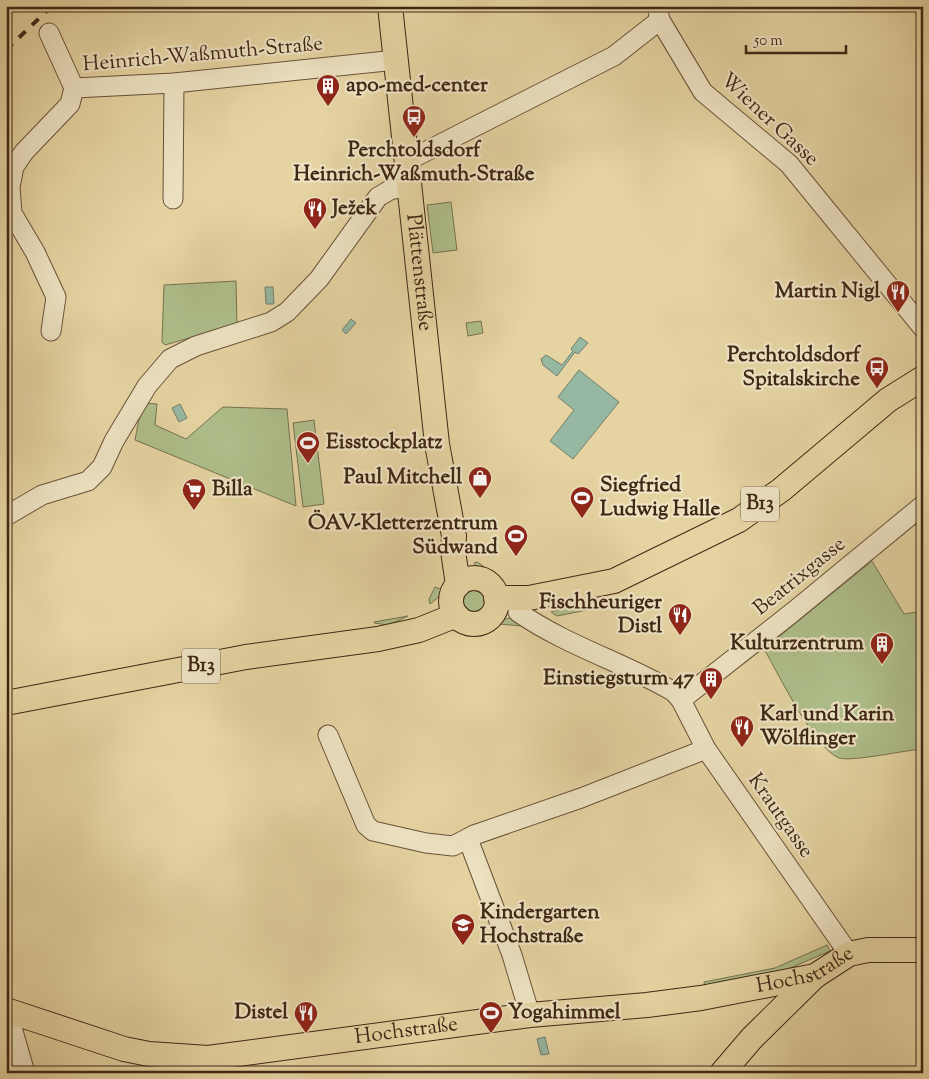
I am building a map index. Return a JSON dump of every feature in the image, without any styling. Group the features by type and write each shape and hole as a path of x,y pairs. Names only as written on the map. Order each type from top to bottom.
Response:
{"main road":[{"name":"Plättenstraße","path":"390,6 437,444 454,536 460,543 466,560 462,594 491,586 495,606"},
{"name":"B13","path":"495,606 518,612 562,604 603,584 638,572 739,520 781,490 888,400 923,378"},
{"name":"B13","path":"462,594 466,622 475,624 484,622 495,606 603,584"},
{"name":"B13","path":"6,703 246,657 378,639 420,630 449,618 462,594"},
{"name":"Hochstraße","path":"6,1010 124,1049 150,1054 208,1058 530,1015 692,999 815,976 849,954 868,950 923,950"},
{"path":"722,1073 752,1038 815,976"}],"street":[{"path":"407,161 614,56 658,13"},
{"name":"Wiener Gasse","path":"658,13 703,92 789,164 923,328"},
{"name":"Heinrich-Waßmuth-Straße","path":"49,33 74,88 174,83 396,60"},
{"path":"173,199 174,83"},
{"path":"51,332 56,297 35,252 12,213 10,187 14,167 24,152 70,104 74,88"},
{"path":"6,516 42,496 88,481 102,467 114,441 147,386 170,359 196,346 271,322 287,312 319,279 378,197 390,190 409,186"},
{"name":"Beatrixgasse","path":"681,700 793,612 923,505"},
{"path":"518,612 538,626 572,644 664,686 681,700"},
{"name":"Krautgasse","path":"681,700 706,749 849,954"},
{"path":"328,735 357,808 366,825 373,831 426,843 453,846 706,749"},
{"path":"468,839 512,954 530,1015"},
{"path":"6,1010 25,1073"}],"shaded area":[{"path":"451,202 457,250 433,253 427,205"},
{"path":"236,281 237,324 165,345 162,342 164,285"},
{"path":"265,287 273,287 274,304 266,304"},
{"path":"351,319 356,323 346,334 342,330"},
{"path":"481,321 483,333 468,336 466,323"},
{"path":"580,337 588,343 578,354 575,352 557,376 543,365 541,359 546,355 562,365 573,351 571,349"},
{"path":"579,370 619,402 573,459 550,441 574,410 558,397"},
{"path":"142,403 157,404 155,425 186,439 223,407 287,409 296,506 135,440"},
{"path":"180,404 187,418 179,422 172,408"},
{"name":"Eisstockplatz","path":"314,420 324,504 303,507 293,423"},
{"path":"872,561 904,614 923,611 923,749 846,759 839,758 829,751 808,725 797,709 764,649"},
{"path":"477,562 485,567 505,589 492,583 474,563"},
{"path":"435,587 446,591 430,604 429,599"},
{"path":"471,589 482,593 486,599 485,607 477,613 468,613 461,603 462,596"},
{"path":"601,602 612,605 557,616 551,612 575,605"},
{"path":"408,616 388,625 374,623 374,622"},
{"path":"514,617 523,626 498,624 489,629 488,627 501,620"},
{"path":"827,945 830,951 781,972 705,988 704,982 775,968"},
{"path":"545,1037 549,1054 541,1055 537,1039"}],"railway":[{"path":"6,50 52,6"}],"place":[{"name":"apo-med-center","path":"328,107"},
{"name":"Perchtoldsdorf Heinrich-Waßmuth-Straße","path":"414,138"},
{"name":"Ježek","path":"315,230"},
{"name":"Martin Nigl","path":"898,313"},
{"name":"Perchtoldsdorf Spitalskirche","path":"877,389"},
{"name":"Eisstockplatz","path":"308,464"},
{"name":"Paul Mitchell","path":"480,499"},
{"name":"Billa","path":"194,511"},
{"name":"Siegfried Ludwig Halle","path":"582,519"},
{"name":"ÖAV-Kletterzentrum Südwand","path":"516,557"},
{"name":"Fischheuriger Distl","path":"680,636"},
{"name":"Kulturzentrum","path":"882,665"},
{"name":"Einstiegsturm 47","path":"711,700"},
{"name":"Karl und Karin Wölflinger","path":"742,748"},
{"name":"Kindergarten Hochstraße","path":"463,946"},
{"name":"Distel","path":"306,1034"},
{"name":"Yogahimmel","path":"491,1034"}]}
